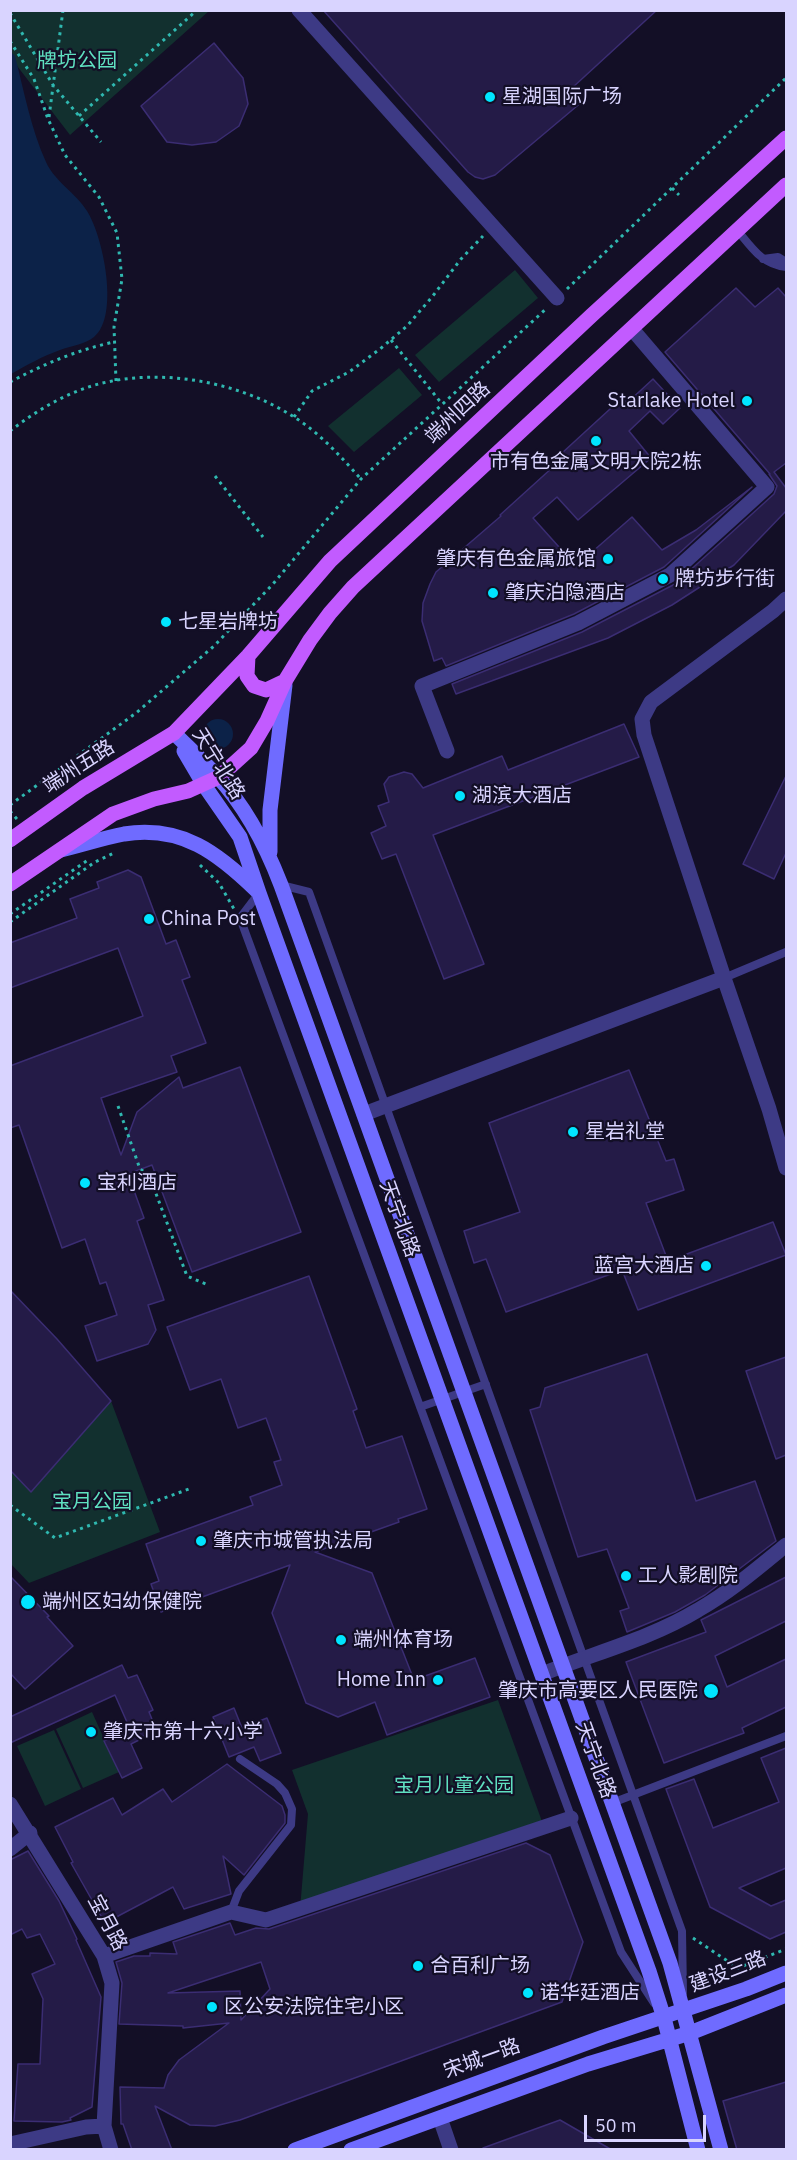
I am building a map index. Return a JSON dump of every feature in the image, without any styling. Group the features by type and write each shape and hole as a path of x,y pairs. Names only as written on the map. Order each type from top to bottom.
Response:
{"main road":[{"name":"端州四路","path":"174,733 248,656 330,561 592,315 786,138"},
{"path":"10,884 113,814 154,799 188,792 219,777 251,748 267,722 285,681 317,631 353,587 786,185"},
{"path":"248,656 247,676 254,686 266,690 285,681"},
{"path":"270,855 271,801 285,681"},
{"name":"天宁北路","path":"174,733 219,777 248,816 270,855 670,1963 721,2150"},
{"name":"天宁北路","path":"174,733 204,785 240,837 647,1964 670,2039 698,2150"},
{"name":"端州五路","path":"10,840 83,788 174,733"},
{"path":"57,851 124,834 165,834 189,841 210,851 233,868 259,894"},
{"name":"建设三路","path":"684,2011 786,1973"},
{"path":"690,2032 786,1995"},
{"name":"宋城一路","path":"295,2150 603,2037 684,2011"},
{"name":"宋城一路","path":"351,2150 588,2064 690,2032"}],"street":[{"path":"308,14 492,228 557,298"},
{"path":"447,751 422,686 578,623 670,575 767,487 632,329"},
{"path":"786,599 651,702 642,719 644,735 769,1109 786,1167"},
{"path":"364,1114 724,978"},
{"path":"542,1674 651,1634 698,1611 739,1583 786,1545"},
{"name":"宝月路","path":"10,1804 104,1956 112,1983 104,2126 111,2150"},
{"path":"104,1956 231,1912 266,1920 572,1818"},
{"path":"10,1849 30,1833"},
{"path":"440,2118 451,2150"},
{"path":"10,2144 86,2127 104,2126"}],"lane":[{"path":"738,231 763,259 777,266 786,267"},
{"path":"763,259 778,257 786,262"},
{"path":"281,885 309,892 633,1794 682,1931 684,2011"},
{"path":"259,894 240,918 621,1952 664,2018"},
{"path":"724,978 786,952"},
{"path":"420,1407 486,1384"},
{"path":"612,1803 786,1736"},
{"path":"231,1912 240,1891 291,1825 292,1809 285,1793 277,1784 240,1759"}],"path":[{"path":"48,119 63,10"},
{"path":"79,116 197,10"},
{"path":"10,14 53,85 101,142"},
{"path":"10,41 34,79 48,119 65,155 99,197 117,233 122,279 114,327 116,381"},
{"path":"10,805 136,713 214,646 273,584 361,479 557,298 786,78"},
{"path":"672,188 679,195"},
{"path":"294,417 312,391 349,372 407,326 461,259 492,228"},
{"path":"391,340 442,404"},
{"path":"10,382 63,356 114,342"},
{"path":"10,431 29,416 71,394 116,381 161,378 220,386 246,393 294,417 339,455 361,479"},
{"path":"215,476 263,537"},
{"path":"10,922 94,862 120,850"},
{"path":"10,914 96,854"},
{"path":"191,861 219,883 240,918"},
{"path":"118,1107 140,1169 149,1175 187,1276 208,1285"},
{"path":"10,1505 55,1538 189,1489"},
{"path":"682,1931 738,1968 786,1949"}],"green space":[{"name":"牌坊公园","path":"11,11 209,11 70,135 11,58"},
{"path":"515,270 538,298 439,382 415,355"},
{"path":"399,368 422,395 354,452 328,426"},
{"name":"宝月公园","path":"111,1401 160,1532 29,1583 11,1564 10,1470 31,1492"},
{"name":"宝月儿童公园","path":"498,1700 544,1827 300,1909 308,1814 292,1770"},
{"path":"92,1712 119,1772 83,1788 56,1729"},
{"path":"54,1730 81,1789 45,1806 17,1746"}],"water":[{"path":"10,51 15,56 32,123 46,162 55,176 87,211 93,223 103,256 107,294 102,327 94,337 47,355 11,374"},
{"path":"218,719 229,723 233,734 229,745 218,749 207,745 203,734 207,723"}],"building":[{"name":"星湖国际广场","path":"323,10 657,10 572,88 583,101 495,175 483,179 468,172"},
{"path":"214,43 243,78 248,104 239,126 216,142 192,145 167,142 141,106"},
{"name":"Starlake Hotel","path":"736,288 755,307 778,288 786,297 786,463 774,472 786,488 786,511 734,565 672,605 608,638 456,694 452,684 582,632 675,584 774,494 777,486 770,474 665,352"},
{"path":"653,379 680,408 663,424 650,411 629,431 651,458 578,520 557,497 533,518 576,566 632,517 662,550 696,530 752,487 664,567 574,614 446,666 442,658 434,661 422,621 423,603 436,572 501,516 553,467 550,464 622,398 627,403"},
{"name":"湖滨大酒店","path":"624,724 639,757 433,835 484,964 444,979 396,854 382,859 371,833 386,826 378,806 389,802 384,784 389,777 404,772 412,774 423,788 502,756 508,770"},
{"path":"786,776 786,853 774,879 743,864"},
{"path":"128,870 141,877 166,944 176,940 190,977 182,980 206,1043 171,1056 177,1072 101,1098 121,1155 137,1112 179,1077 183,1088 240,1067 301,1232 192,1272 152,1165 128,1174 144,1218 137,1221 164,1300 148,1305 156,1330 148,1344 97,1361 85,1326 117,1315 106,1282 100,1284 85,1239 62,1248 19,1125 10,1128 10,1066 143,1016 118,948 10,988 10,943 77,918 70,899 99,888 97,882"},
{"path":"629,1070 666,1161 674,1159 684,1190 646,1203 668,1261 773,1222 786,1255 638,1310 622,1270 506,1312 486,1259 474,1263 464,1231 520,1212 489,1123"},
{"path":"309,1276 357,1409 353,1411 366,1448 402,1436 427,1509 398,1519 399,1522 315,1552 372,1573 414,1680 475,1658 490,1697 387,1735 375,1702 338,1717 306,1703 272,1613 290,1565 161,1612 151,1584 159,1581 146,1544 253,1505 250,1497 282,1485 274,1462 281,1460 266,1418 238,1428 221,1379 190,1390 167,1327"},
{"path":"10,1290 111,1401 31,1492 10,1470"},
{"path":"647,1354 696,1501 755,1481 776,1541 705,1595 675,1612 627,1632 620,1611 629,1608 607,1549 578,1557 530,1410 540,1407 545,1388"},
{"path":"786,1357 786,1455 776,1459 746,1371"},
{"name":"端州区妇幼保健院","path":"10,1576 49,1616 47,1617 73,1646 25,1689 10,1673"},
{"name":"肇庆市高要区人民医院","path":"786,1577 786,1621 715,1656 727,1687 786,1659 786,1707 742,1728 744,1733 664,1763 626,1662 706,1632 701,1620"},
{"path":"122,1665 128,1678 137,1675 153,1710 149,1712 154,1724 141,1739 131,1744 142,1768 122,1778 104,1741 130,1729 115,1695 10,1743 10,1717"},
{"path":"234,1708 242,1728 267,1718 281,1753 260,1761 254,1747 229,1757 213,1717"},
{"path":"786,1748 786,1868 739,1888 771,1906 786,1900 786,1932 770,1939 710,1907 666,1789 694,1779 713,1828 779,1802 761,1758"},
{"path":"227,1764 282,1806 285,1815 285,1823 244,1875 223,1856 231,1894 184,1909 173,1887 105,1923 71,1863 73,1862 55,1827 113,1798 122,1815 163,1789 172,1802"},
{"name":"合百利广场","path":"526,1843 550,1855 583,1942 562,2002 240,2120 215,2126 190,2125 155,2106 172,2150 132,2150 123,2124 121,2124 120,2087 164,2088 168,2075 179,2060 229,2023 183,2028 183,2026 119,2024 122,1983 116,1962 134,1956 150,1956 150,1953 177,1954 173,1942 230,1923 235,1935 256,1928 269,1929","holes":["261,1962 270,1989 241,2020 240,1991 168,1993"]},
{"path":"28,1851 59,1901 101,1997 92,2107 70,2118 71,2120 62,2122 14,2121 18,2064 40,2064 43,1999 32,1974 55,1964 40,1934 27,1938 22,1929 10,1935 10,1860"},
{"path":"786,2082 786,2150 737,2150 723,2101"},
{"path":"560,2120 612,2150 483,2150 483,2148"}],"place":[{"name":"星湖国际广场","path":"490,97"},
{"name":"Starlake Hotel","path":"747,401"},
{"name":"市有色金属文明大院2栋","path":"596,441"},
{"name":"肇庆有色金属旅馆","path":"608,559"},
{"name":"牌坊步行街","path":"663,579"},
{"name":"肇庆泊隐酒店","path":"493,593"},
{"name":"七星岩牌坊","path":"166,622"},
{"name":"湖滨大酒店","path":"460,796"},
{"name":"China Post","path":"149,919"},
{"name":"星岩礼堂","path":"573,1132"},
{"name":"宝利酒店","path":"85,1183"},
{"name":"蓝宫大酒店","path":"706,1266"},
{"name":"肇庆市城管执法局","path":"201,1541"},
{"name":"工人影剧院","path":"626,1576"},
{"name":"端州区妇幼保健院","path":"28,1602"},
{"name":"端州体育场","path":"341,1640"},
{"name":"Home Inn","path":"438,1680"},
{"name":"肇庆市高要区人民医院","path":"711,1691"},
{"name":"肇庆市第十六小学","path":"91,1732"},
{"name":"合百利广场","path":"418,1966"},
{"name":"诺华廷酒店","path":"528,1993"},
{"name":"区公安法院住宅小区","path":"212,2007"}]}
